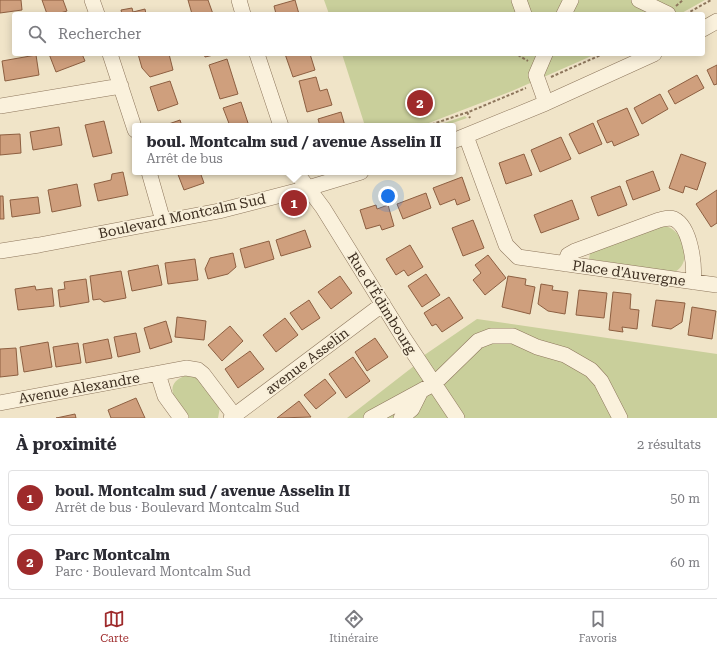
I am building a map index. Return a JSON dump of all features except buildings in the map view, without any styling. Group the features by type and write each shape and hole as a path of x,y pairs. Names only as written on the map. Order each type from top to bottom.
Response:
{"street":[{"path":"92,0 96,12"},
{"path":"239,0 243,12"},
{"path":"519,0 523,12"},
{"path":"565,12 571,0"},
{"path":"639,0 664,12"},
{"path":"705,28 717,21"},
{"path":"111,56 133,123"},
{"path":"258,56 280,123"},
{"path":"544,56 536,75 546,103"},
{"path":"459,138 546,103 650,56"},
{"path":"0,106 121,86"},
{"name":"Place d'Auvergne","path":"459,138 510,250 524,259 717,285"},
{"path":"150,175 163,222"},
{"name":"Rue d'Édimbourg","path":"298,175 323,208 456,418"},
{"name":"Boulevard Montcalm Sud","path":"0,251 218,211 308,188 351,175"},
{"name":"Place d'Auvergne","path":"565,264 568,255 575,251 659,220 670,218 675,220 682,227 691,248 695,265 693,282"},
{"name":"avenue Asselin","path":"232,417 383,304"},
{"path":"401,418 412,409 429,387 478,341 491,336 513,336 537,347 565,355 591,370 601,381 620,418"},
{"name":"Avenue Alexandre","path":"0,403 186,368 198,370 207,378 232,417"},
{"name":"Avenue Alexandre","path":"158,374 165,396 180,418"},
{"path":"371,418 429,387"}],"path":[{"path":"690,12 711,0"},
{"path":"520,56 525,59"},
{"path":"550,77 597,56"},
{"path":"436,123 529,87"},
{"path":"467,112 470,118"}],"green space":[{"path":"324,0 705,0 684,12 328,12"},
{"path":"343,56 591,56 512,91 429,123 364,123"},
{"path":"465,116 467,118 453,123 444,123"},
{"path":"663,226 676,232 684,246 684,261 674,272 589,259 590,253"},
{"path":"477,319 717,354 717,418 464,418 423,356"},
{"path":"414,366 448,418 347,418"},
{"path":"187,375 197,376 220,407 218,418 186,418 175,400 172,389 174,383"}],"place":[{"name":"Parc Montcalm","path":"420,103"},
{"name":"boul. Montcalm sud / avenue Asselin II","path":"294,203"}]}
